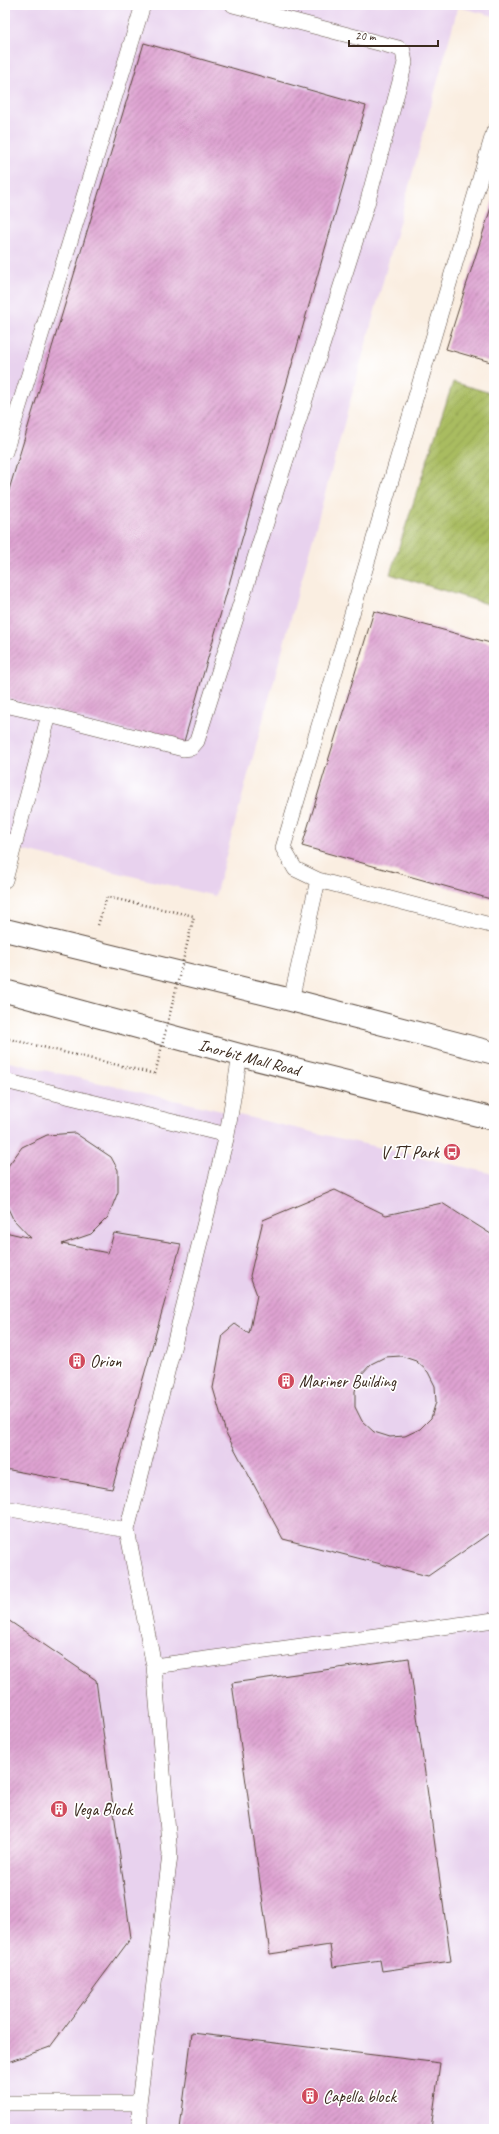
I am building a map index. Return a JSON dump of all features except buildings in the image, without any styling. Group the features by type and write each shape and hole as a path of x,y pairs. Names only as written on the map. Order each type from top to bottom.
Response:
{"main road":[{"path":"5,930 291,1000 494,1053"},
{"name":"Inorbit Mall Road","path":"5,991 240,1055 494,1119"}],"lane":[{"path":"5,452 142,5"},
{"path":"5,705 183,749 191,748 197,741 367,204 405,63 403,51 398,48 233,5"},
{"path":"494,131 283,848 295,869 318,880 494,926"},
{"path":"5,880 49,715"},
{"path":"291,1000 318,880"},
{"path":"140,2129 139,2103 170,1855 154,1666 127,1530 227,1135 240,1055"},
{"path":"5,1081 227,1135"},
{"path":"5,1508 127,1530"},
{"path":"154,1666 494,1620"},
{"path":"5,2103 139,2103"}],"path":[{"path":"5,1038 155,1074 194,916 106,897"}],"shaded area":[{"path":"5,5 494,5 494,16 458,7 215,896 5,846"},
{"path":"5,1061 494,1174 494,2129 5,2129"}],"green space":[{"path":"453,382 494,394 494,606 390,574"}],"place":[{"name":"V IT Park","path":"452,1152"},
{"name":"Orion","path":"77,1361"},
{"name":"Mariner Building","path":"286,1381"},
{"name":"Vega Block","path":"59,1809"},
{"name":"Capella block","path":"310,2096"}]}
